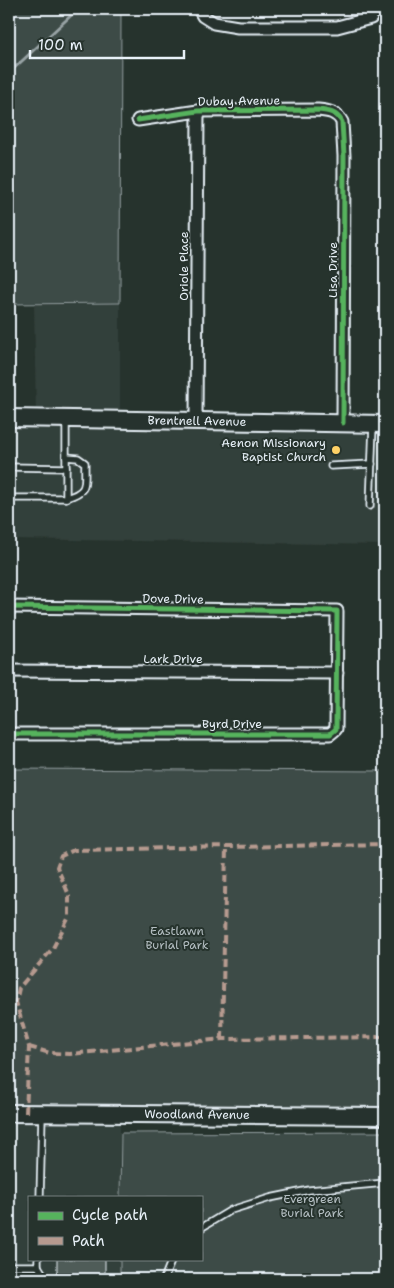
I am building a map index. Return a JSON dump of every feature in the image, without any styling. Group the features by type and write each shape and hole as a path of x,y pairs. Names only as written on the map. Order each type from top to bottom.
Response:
{"street":[{"path":"201,12 214,23 238,28 337,27 371,18"},
{"name":"Dubay Avenue","path":"138,120 198,111 318,110 330,111 340,117"},
{"name":"Oriole Place","path":"196,421 198,111"},
{"name":"Lisa Drive","path":"340,117 344,156 343,423"},
{"name":"Brentnell Avenue","path":"9,418 379,424"},
{"name":"Dove Drive","path":"9,607 338,611"},
{"name":"Byrd Drive","path":"9,734 330,734 336,729 338,611"},
{"name":"Lark Drive","path":"9,672 337,673"},
{"name":"Woodland Avenue","path":"9,1113 385,1116"}],"lane":[{"path":"66,419 66,498"},
{"path":"370,506 372,464 379,424"},
{"path":"9,498 66,498 78,495 84,487 85,463 78,458 66,458"},
{"path":"331,466 372,464"},
{"path":"9,467 66,468"},
{"path":"40,1196 42,1113"},
{"path":"202,1227 231,1210 270,1198 309,1190 385,1183"},
{"path":"164,1279 172,1260"},
{"path":"9,1266 38,1263 46,1279"}],"shaded area":[{"path":"120,303 120,419 385,424 385,545 9,539 9,418 36,418 34,304"},
{"path":"9,1104 120,1105 120,1196 28,1196 28,1260 120,1260 120,1279 9,1279"}],"green space":[{"path":"9,9 121,9 120,303 9,304"},
{"name":"Eastlawn Burial Park","path":"9,769 385,771 385,1108 9,1104"},
{"name":"Evergreen Burial Park","path":"385,1132 385,1279 120,1279 120,1260 202,1260 202,1196 120,1196 121,1133"}],"building":[{"path":"57,1260 105,1260 105,1274 57,1274"}],"waterway":[{"path":"9,73 78,9"}],"marked path":[{"path":"26,1113 29,1047 16,1002 19,988 53,948 69,917 69,895 57,867 61,856 74,850 385,844"},
{"path":"222,1039 226,847"},
{"path":"29,1047 50,1053 70,1054 222,1039 385,1037"}],"cycle path":[{"path":"138,120 198,111 318,110 338,116 342,122 344,156 343,423"},
{"path":"9,607 337,611 336,729 330,734 9,734"}],"place":[{"name":"Aenon Missionary Baptist Church","path":"336,450"}]}
